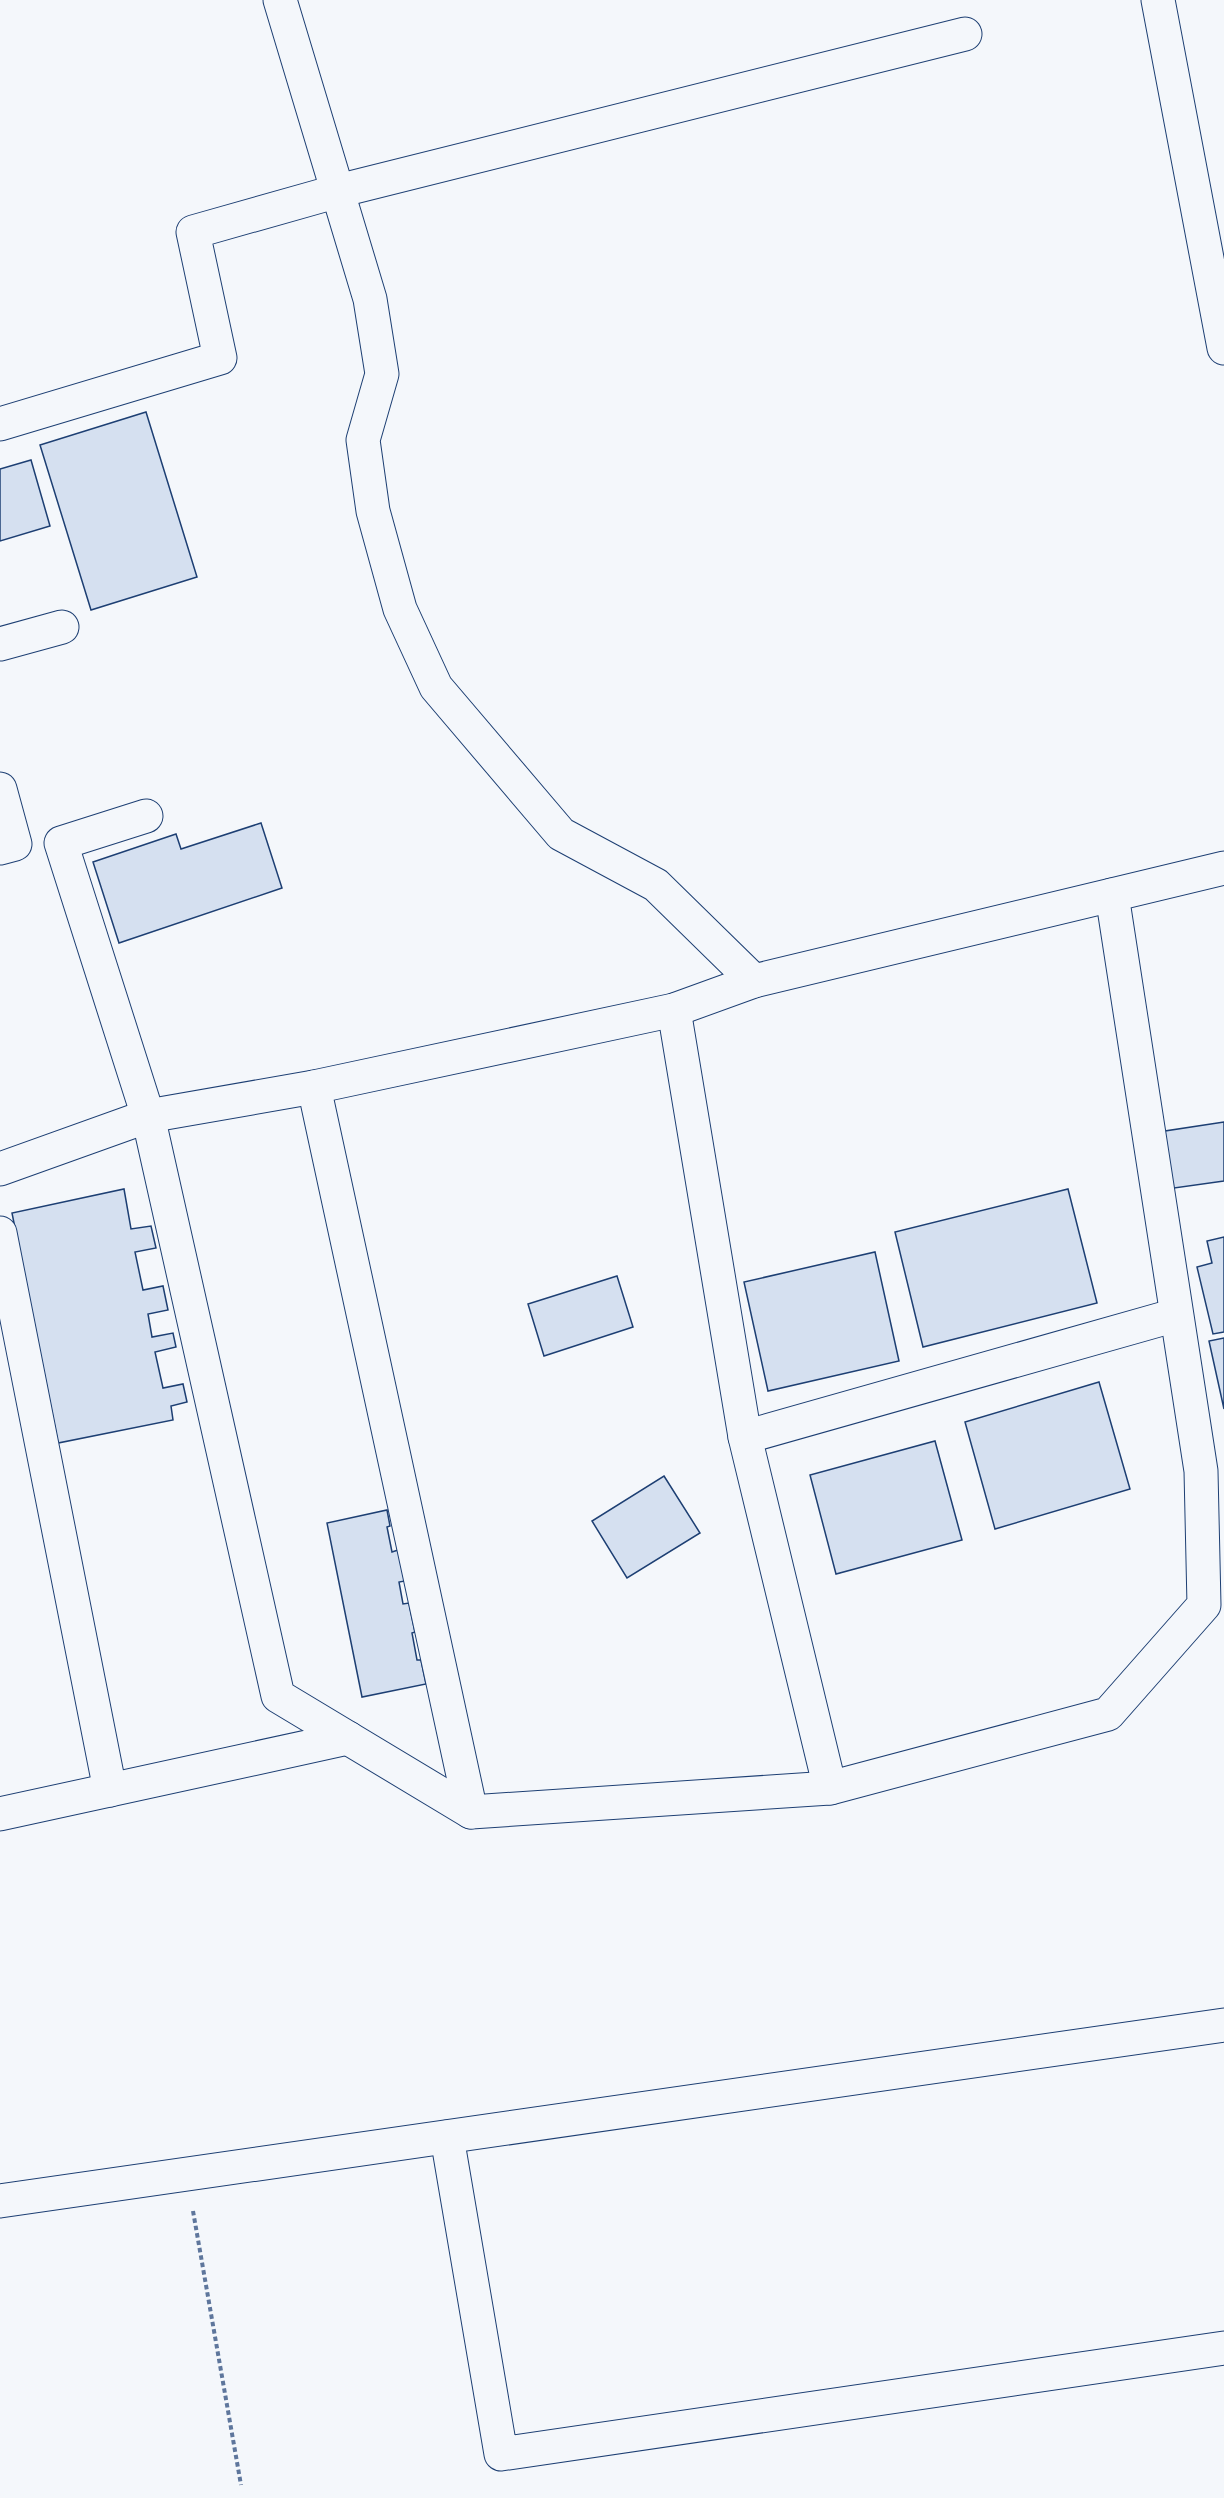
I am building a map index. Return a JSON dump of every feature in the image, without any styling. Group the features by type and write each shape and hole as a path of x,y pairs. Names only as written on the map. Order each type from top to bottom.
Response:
{"street":[{"path":"280,0 370,299 382,374 363,440 373,511 400,609 436,687 561,834 656,885 754,981"},
{"path":"1158,0 1224,348"},
{"path":"0,424 220,358 193,232 338,191 965,34"},
{"path":"0,644 62,627"},
{"path":"0,789 15,844 0,848"},
{"path":"146,816 61,843 148,1116 278,1696 471,1812 830,1788 1108,1714 1204,1605 1201,1471 1112,895"},
{"path":"0,1169 148,1116 314,1087 674,1010 754,981 1224,868"},
{"path":"674,1010 745,1437 830,1788"},
{"path":"314,1087 471,1812"},
{"path":"0,1233 110,1790"},
{"path":"745,1437 1176,1315"},
{"path":"0,1814 348,1738"},
{"path":"0,2201 1224,2025"},
{"path":"447,2137 501,2454 1224,2348"}],"path":[{"path":"186,2175 241,2485"}],"building":[{"path":"146,412 197,577 91,610 40,445"},
{"path":"31,460 50,526 0,541 0,469"},
{"path":"261,823 282,888 119,943 93,862 176,834 181,849"},
{"path":"1224,1122 1224,1181 1160,1190 1152,1133"},
{"path":"124,1189 131,1229 151,1226 156,1248 135,1252 143,1290 163,1286 168,1310 148,1314 152,1337 173,1333 176,1347 155,1352 163,1388 183,1384 187,1402 171,1406 173,1420 58,1443 12,1213"},
{"path":"1068,1189 1097,1303 923,1347 895,1232"},
{"path":"1224,1237 1224,1332 1213,1334 1197,1267 1212,1263 1207,1241"},
{"path":"875,1252 899,1361 768,1391 744,1282"},
{"path":"617,1276 633,1327 544,1356 528,1304"},
{"path":"1224,1338 1224,1409 1209,1341"},
{"path":"1099,1382 1130,1489 995,1529 965,1422"},
{"path":"935,1441 962,1540 836,1574 810,1475"},
{"path":"664,1476 700,1533 627,1578 592,1521"},
{"path":"387,1510 390,1526 387,1527 392,1552 398,1550 405,1581 399,1582 403,1604 409,1603 415,1632 412,1633 417,1660 421,1660 426,1684 362,1697 327,1523"}]}
